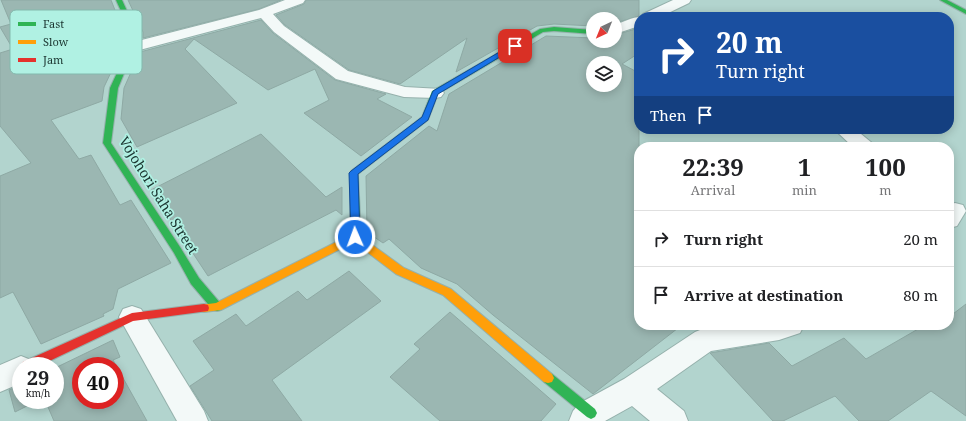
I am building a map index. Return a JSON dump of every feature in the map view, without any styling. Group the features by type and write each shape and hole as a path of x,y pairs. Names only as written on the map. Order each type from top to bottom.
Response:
{"street":[{"name":"Vojohori Saha Street","path":"119,0 124,10"},
{"path":"142,44 264,13 298,0"},
{"path":"664,12 684,0"},
{"path":"943,0 966,12"},
{"path":"264,13 279,29 342,75 404,92 435,93 542,30 554,29 586,31"},
{"path":"622,27 634,23"},
{"name":"Vojohori Saha Street","path":"120,74 114,88 107,143 177,250 195,281 216,307"},
{"path":"355,237 354,173 425,118 435,93"},
{"path":"849,134 859,142"},
{"path":"46,357 132,317 216,307 355,237"},
{"path":"355,237 400,272 447,292 588,417 634,389 705,340 772,330"},
{"path":"132,317 192,421"},
{"path":"0,379 12,373"},
{"path":"634,389 672,421"}],"building":[{"path":"1,0 111,0 115,10 10,10 10,22"},
{"path":"128,0 281,0 259,9 143,38 142,10 133,10"},
{"path":"306,0 639,0 639,12 634,12 634,17 622,21 622,12 586,12 586,26 554,24 537,26 456,72 467,38 400,84 349,70 285,25 276,15 304,4"},
{"path":"261,20 273,33 335,80 386,94 377,99 412,117 361,156 304,113 329,100 315,69 268,90 194,39 185,49 237,103 137,147 121,119 124,88 130,74 142,74 142,51"},
{"path":"10,24 10,44 0,27"},
{"path":"634,29 634,56 622,64 634,70 634,134 639,134 639,142 634,142 634,330 676,330 593,394 493,315 457,284 421,268 389,239 383,243 367,232 366,176 429,126 437,131 449,94 546,36 586,38 586,48 622,48 622,33"},
{"path":"10,50 10,74 110,74 104,87 102,101 51,120 79,159 91,155 120,205 131,200 171,263 118,289 113,309 103,314 104,316 41,344 13,292 0,298 0,176 31,163 0,126 0,53"},
{"path":"261,134 326,197 342,187 342,215 336,210 208,276 151,190"},
{"path":"349,271 381,301 272,380 302,421 212,421 190,386 214,370 193,341 236,314 246,326 298,291 307,300"},
{"path":"966,304 966,416 931,391 888,421 859,421 835,396 783,421 773,421 710,353 769,343 792,366 844,338 866,359 916,330 954,330 954,313"},
{"path":"450,312 556,404 541,421 440,421 390,377 420,349 414,344"},
{"path":"113,340 120,357 78,357"},
{"path":"72,360 72,409 124,409 124,380 147,421 54,421 49,409 64,409 64,364"},
{"path":"12,389 12,401 9,390"},
{"path":"14,409 21,409 15,412"}],"traffic: fast":[{"path":"119,0 124,10"},
{"path":"943,0 966,12"},
{"path":"355,216 354,173 425,118 435,93 542,30 554,29 586,31"},
{"path":"120,74 114,88 107,143 177,250 195,281 217,307"},
{"path":"548,378 591,413"}],"traffic: slow":[{"path":"204,308 217,307 355,237 355,216"},
{"path":"355,237 400,271 447,292 548,378"}],"traffic: jam":[{"path":"46,357 132,317 204,308"}],"route":[{"path":"355,237 354,173 425,118 435,93 515,46"}]}
